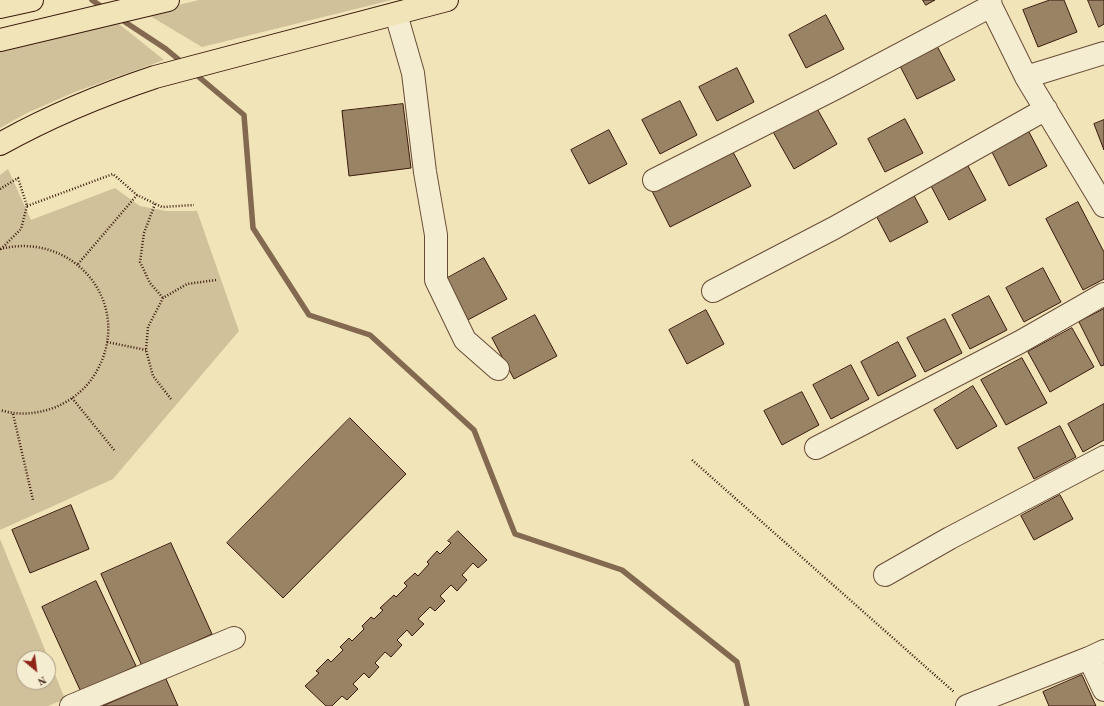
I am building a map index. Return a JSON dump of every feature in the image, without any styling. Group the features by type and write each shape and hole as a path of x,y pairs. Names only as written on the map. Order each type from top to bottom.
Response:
{"main road":[{"path":"0,7 32,0"},
{"path":"0,144 66,110 124,87 155,77 447,0"},
{"path":"0,40 158,3"}],"street":[{"path":"654,180 838,87 991,3 1026,77 1104,206"},
{"path":"396,14 413,73 425,172 436,235 436,280 465,340 498,369"},
{"path":"1026,77 1104,53"},
{"path":"713,291 834,228 1046,109"},
{"path":"816,448 1020,342 1104,294"},
{"path":"885,575 950,538 1104,457"},
{"path":"71,706 234,638"},
{"path":"968,706 1096,655 1104,690"}],"path":[{"path":"27,206 113,174 136,195 162,207 194,205"},
{"path":"0,189 18,178 27,206 22,230 0,249"},
{"path":"78,264 136,195"},
{"path":"156,204 144,233 140,262 150,283 163,298"},
{"path":"0,249 28,246 34,247 54,251 78,264 96,284 106,309 109,336 102,362 88,385 68,402 42,412 13,414 0,410"},
{"path":"170,399 153,376 146,350 148,326 163,298 187,284 216,280"},
{"path":"107,342 146,350"},
{"path":"72,398 115,451"},
{"path":"13,414 33,500"},
{"path":"692,460 968,706"}],"shaded area":[{"path":"199,0 392,0 202,47 145,13"},
{"path":"114,20 164,60 75,92 27,113 0,128 0,51"},
{"path":"8,169 31,220 115,188 140,206 166,211 197,211 239,331 113,479 0,530 0,175"},
{"path":"0,539 45,650 16,650 16,690 56,690 56,677 65,699 48,706 0,706"}],"building":[{"path":"923,0 935,0 926,5"},
{"path":"1050,0 1064,0 1077,32 1038,47 1023,10"},
{"path":"1088,0 1104,0 1104,24 1099,27"},
{"path":"826,15 844,49 806,68 789,35"},
{"path":"937,46 955,80 917,99 900,66"},
{"path":"737,68 754,102 717,121 699,87"},
{"path":"680,101 697,135 660,154 642,120"},
{"path":"403,104 411,168 349,176 342,111"},
{"path":"815,105 837,144 794,169 772,130"},
{"path":"905,119 923,153 885,172 868,139"},
{"path":"1104,120 1104,150 1094,124"},
{"path":"609,130 627,164 589,184 571,150"},
{"path":"1029,132 1047,166 1009,186 992,152"},
{"path":"733,152 751,186 670,227 652,191"},
{"path":"968,166 986,200 949,220 931,186"},
{"path":"910,188 928,222 890,242 872,208"},
{"path":"1078,202 1104,252 1104,279 1083,290 1046,219"},
{"path":"484,258 507,299 464,322 442,281"},
{"path":"1043,268 1061,302 1024,322 1006,288"},
{"path":"989,296 1007,330 970,349 952,315"},
{"path":"1104,309 1104,365 1101,366 1079,322"},
{"path":"706,310 724,344 687,364 669,330"},
{"path":"535,315 557,356 514,379 492,338"},
{"path":"945,319 962,353 925,372 907,338"},
{"path":"1072,328 1094,367 1050,392 1028,352"},
{"path":"898,342 916,376 878,396 861,362"},
{"path":"1022,358 1047,403 1006,425 981,380"},
{"path":"851,365 869,399 831,419 813,385"},
{"path":"973,386 997,426 957,449 934,410"},
{"path":"802,392 819,425 782,445 764,411"},
{"path":"1104,404 1104,440 1083,452 1068,424"},
{"path":"350,418 406,474 283,598 227,543"},
{"path":"1060,426 1076,457 1034,479 1018,448"},
{"path":"1060,495 1073,519 1034,540 1021,516"},
{"path":"71,505 89,549 30,573 12,530"},
{"path":"458,531 487,560 478,568 473,563 462,575 467,580 457,591 451,585 440,596 445,601 435,611 430,607 418,619 424,624 412,636 407,630 397,640 402,645 391,657 385,652 375,663 379,667 369,678 364,673 353,684 358,689 347,700 342,696 332,706 326,706 305,686 319,673 316,671 328,659 331,662 343,650 340,647 349,638 352,641 364,629 362,626 371,617 374,619 383,610 380,608 394,595 396,597 407,586 404,583 415,573 418,576 429,564 427,562 437,551 440,554 451,543 448,541"},
{"path":"171,543 212,634 142,666 101,574"},
{"path":"96,581 136,666 81,692 42,607"},
{"path":"1082,675 1096,706 1049,706 1043,692"},
{"path":"166,679 178,706 103,706"}],"waterway":[{"path":"92,0 105,9"},
{"path":"119,18 166,49 184,64"},
{"path":"193,72 244,115 253,228 309,315 370,335 474,430 515,534 622,570 737,662 747,706"}]}
